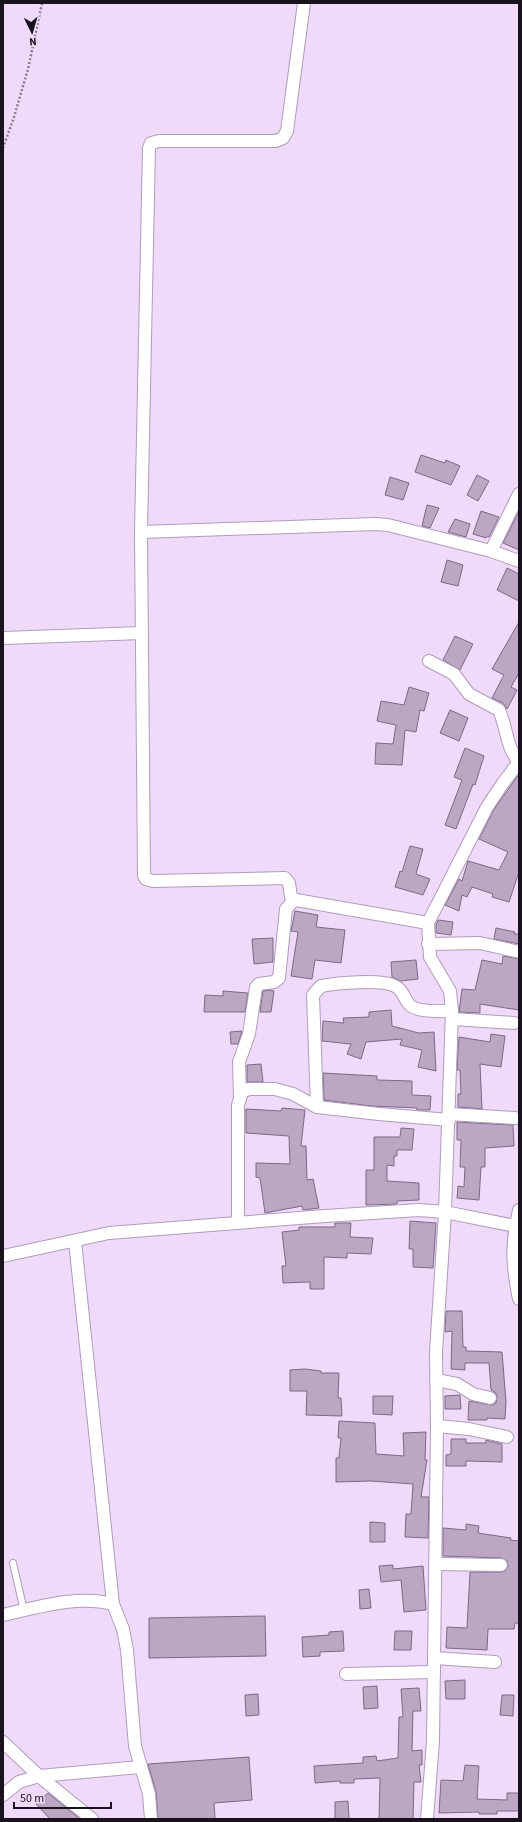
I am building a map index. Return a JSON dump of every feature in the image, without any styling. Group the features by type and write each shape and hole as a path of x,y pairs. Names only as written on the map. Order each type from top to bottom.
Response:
{"street":[{"path":"304,3 287,131 283,138 276,141 159,141 151,143 149,148 142,532 144,876 149,880 154,881 285,878 288,880 291,897 294,900 428,922"},
{"path":"491,551 519,494"},
{"path":"142,532 375,524 388,525 491,551 519,561"},
{"path":"3,638 142,633"},
{"path":"427,1819 433,1741 437,1426 436,1380 446,1212 452,1015 450,991 432,963 430,957 428,944 428,922 487,808 519,762 509,747 499,710 469,694 454,674 429,661"},
{"path":"238,1223 237,1175 240,1098 238,1062 249,1034 256,987 259,984 274,982 280,978 286,909 294,900"},
{"path":"428,944 480,943 519,952"},
{"path":"317,1107 313,995 321,986 348,983 386,983 403,991 409,1004 415,1008 452,1015 514,1023"},
{"path":"240,1098 242,1092 250,1089 275,1089 293,1094 317,1107 379,1114 515,1118"},
{"path":"519,1210 515,1226 512,1265 519,1299"},
{"path":"3,1256 109,1233 411,1211 446,1212 515,1226"},
{"path":"75,1240 113,1604 123,1628 127,1650 135,1746 149,1794 151,1819"},
{"path":"436,1380 457,1384 473,1394 490,1398"},
{"path":"437,1426 468,1429 507,1437"},
{"path":"435,1564 501,1565"},
{"path":"3,1615 77,1600 92,1600 113,1604"},
{"path":"434,1658 495,1662"},
{"path":"346,1674 434,1672"},
{"path":"3,1742 39,1776 92,1819"},
{"path":"3,1795 19,1782 39,1776 140,1767"}],"lane":[{"path":"13,1563 24,1611"}],"path":[{"path":"3,148 28,69 42,3"}],"building":[{"path":"421,455 445,463 446,460 460,466 451,485 415,472"},
{"path":"477,475 489,481 478,501 467,495"},
{"path":"390,477 409,483 403,500 385,495"},
{"path":"427,505 439,508 430,528 422,526"},
{"path":"481,511 499,517 489,537 487,536 486,538 473,534"},
{"path":"519,511 519,550 503,543"},
{"path":"455,519 470,524 466,537 448,532"},
{"path":"447,560 463,565 458,586 441,582"},
{"path":"507,568 519,574 519,601 497,590"},
{"path":"519,622 519,673 511,687 517,690 507,709 503,703 492,698 504,675 492,669"},
{"path":"455,636 473,644 460,670 443,660"},
{"path":"409,687 429,693 424,711 420,710 416,732 405,730 402,765 375,764 376,743 393,744 396,725 377,721 381,701 404,705"},
{"path":"450,710 468,718 459,741 440,733"},
{"path":"465,748 484,756 475,785 473,784 456,829 445,825 462,780 454,777"},
{"path":"519,774 519,872 509,902 492,897 493,894 472,887 467,897 462,895 459,911 445,905 459,879 462,881 468,861 499,870 508,852 479,839 493,811"},
{"path":"410,846 423,849 416,874 430,879 423,895 395,887 400,871 402,872"},
{"path":"295,911 318,915 316,927 345,930 341,963 315,960 312,979 291,976 298,932 291,931"},
{"path":"438,920 453,922 451,935 436,933 436,925"},
{"path":"496,928 515,932 514,934 519,934 519,944 494,939"},
{"path":"273,938 273,962 254,964 252,939"},
{"path":"503,956 519,959 519,1010 480,1004 480,1013 459,1012 462,989 475,990 482,960 502,964"},
{"path":"416,960 418,979 401,981 392,977 391,962"},
{"path":"223,991 248,993 245,1012 204,1012 205,995 223,996"},
{"path":"263,991 274,991 271,1012 260,1012"},
{"path":"391,1010 392,1026 419,1033 434,1032 436,1071 418,1067 422,1050 400,1045 402,1039 366,1042 361,1059 347,1054 351,1044 322,1041 323,1021 344,1023 343,1018 369,1017 369,1012"},
{"path":"242,1031 238,1044 231,1044 230,1032"},
{"path":"491,1034 505,1036 501,1067 480,1064 482,1109 458,1107 458,1094 461,1094 460,1070 457,1070 459,1037 490,1042"},
{"path":"261,1064 263,1082 247,1082 247,1065"},
{"path":"323,1073 377,1076 377,1080 412,1081 412,1095 431,1096 430,1110 371,1106 324,1100"},
{"path":"282,1108 305,1110 301,1146 306,1146 307,1180 313,1179 319,1208 303,1210 302,1206 265,1213 260,1178 256,1177 256,1163 290,1164 289,1136 246,1133 246,1109 281,1111"},
{"path":"457,1122 513,1125 514,1146 485,1148 485,1167 481,1167 479,1200 457,1198 458,1186 464,1187 465,1167 460,1167 461,1140 457,1140"},
{"path":"401,1128 414,1129 412,1150 397,1150 397,1156 394,1156 394,1166 387,1165 387,1181 419,1183 419,1200 397,1201 397,1204 366,1205 366,1170 374,1170 374,1137 400,1137"},
{"path":"410,1221 436,1223 433,1268 413,1267 413,1249 409,1249"},
{"path":"335,1223 351,1223 350,1237 373,1238 371,1254 347,1253 347,1258 324,1257 324,1289 310,1289 310,1282 283,1283 282,1266 286,1266 282,1232 299,1230 299,1227 335,1227"},
{"path":"446,1311 462,1311 463,1347 466,1347 466,1351 502,1352 506,1402 505,1419 487,1418 487,1420 468,1420 469,1401 492,1405 496,1403 497,1396 495,1392 491,1390 489,1363 465,1363 465,1370 451,1369 452,1331 445,1332"},
{"path":"305,1369 321,1371 321,1373 339,1373 338,1398 341,1398 342,1416 306,1415 307,1391 290,1391 290,1370"},
{"path":"460,1395 461,1409 445,1409 445,1396"},
{"path":"373,1396 393,1396 392,1415 373,1414"},
{"path":"339,1421 375,1423 376,1454 404,1456 403,1433 426,1432 425,1460 427,1460 421,1497 429,1497 428,1538 405,1537 406,1514 411,1514 413,1484 371,1481 336,1482 336,1458 339,1458 341,1438 338,1438"},
{"path":"451,1439 466,1439 466,1443 486,1443 486,1440 502,1444 502,1462 466,1461 466,1466 446,1466 446,1455 451,1454"},
{"path":"370,1522 385,1523 385,1542 370,1542"},
{"path":"466,1524 479,1526 478,1533 511,1538 510,1540 519,1541 519,1623 515,1623 514,1629 488,1629 487,1650 446,1648 447,1627 467,1628 470,1572 501,1572 505,1571 508,1566 507,1561 501,1558 443,1556 443,1528 466,1530"},
{"path":"393,1565 393,1569 423,1566 426,1610 404,1612 401,1580 381,1582 379,1566"},
{"path":"369,1589 371,1608 360,1609 359,1590"},
{"path":"265,1616 266,1656 149,1658 149,1618"},
{"path":"343,1631 344,1651 320,1652 320,1656 303,1657 302,1637 329,1635 329,1632"},
{"path":"395,1631 412,1631 411,1650 394,1650"},
{"path":"465,1680 465,1699 446,1699 445,1681"},
{"path":"377,1686 378,1708 364,1709 363,1687"},
{"path":"419,1688 421,1711 413,1711 412,1751 422,1750 422,1765 419,1765 421,1782 414,1782 413,1819 379,1819 380,1778 354,1779 354,1783 340,1783 340,1781 315,1783 314,1766 363,1763 363,1757 376,1756 377,1761 398,1758 399,1717 403,1717 401,1689"},
{"path":"258,1694 259,1715 246,1716 245,1695"},
{"path":"502,1695 514,1695 513,1716 500,1715"},
{"path":"249,1757 252,1800 214,1803 215,1819 158,1819 156,1792 148,1764"},
{"path":"465,1765 479,1766 477,1799 507,1800 507,1793 519,1793 519,1811 497,1811 497,1814 479,1814 479,1812 439,1813 441,1780 463,1781"},
{"path":"48,1793 80,1819 50,1819 36,1804"},
{"path":"348,1801 349,1819 335,1819 335,1802"}]}
